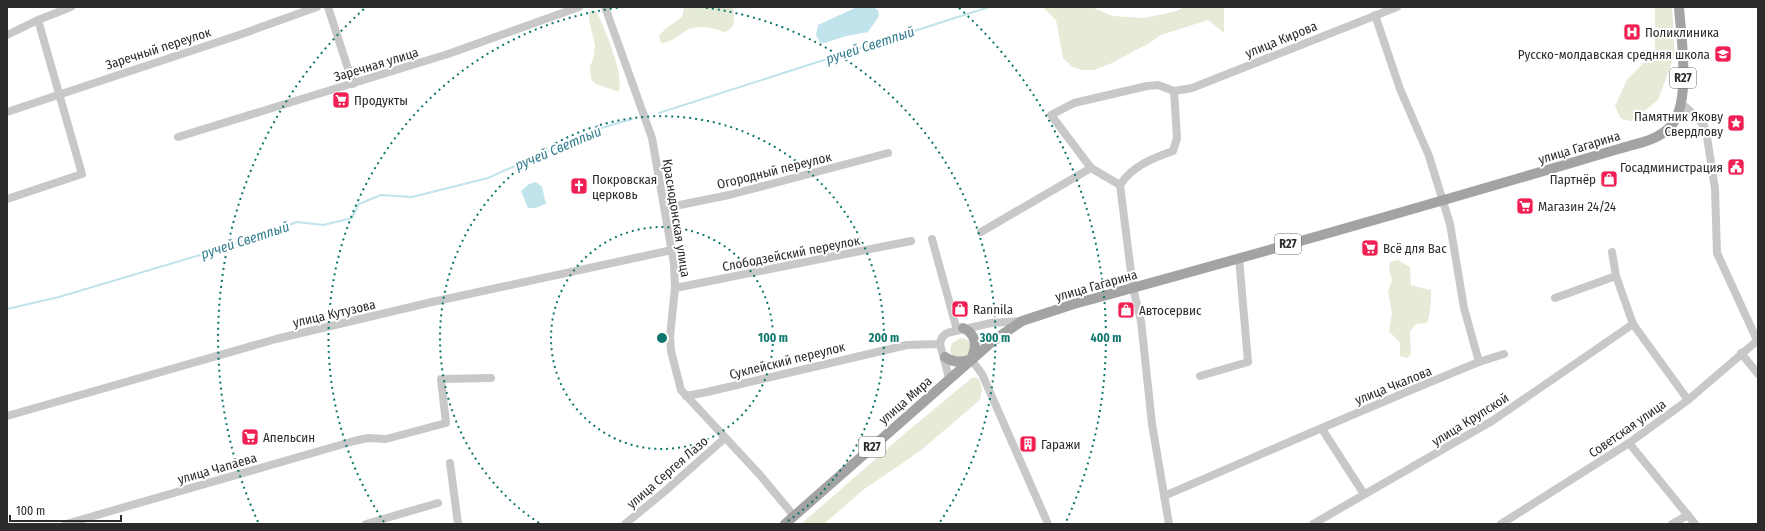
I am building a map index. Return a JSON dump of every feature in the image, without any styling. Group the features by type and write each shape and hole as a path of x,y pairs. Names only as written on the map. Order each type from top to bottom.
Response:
{"main road":[{"name":"улица Гагарина","path":"972,359 994,340 1022,321 1238,258 1443,201 1654,138 1670,127 1679,114 1682,104 1683,71 1679,7"},
{"path":"945,357 958,362 972,359 975,350 975,339 971,333 960,329"},
{"name":"улица Мира","path":"785,524 972,359"}],"street":[{"path":"7,35 38,20 71,7"},
{"name":"Заречный переулок","path":"7,112 317,7"},
{"path":"328,7 353,84"},
{"name":"Заречная улица","path":"178,137 448,54 579,7"},
{"name":"Краснодонская улица","path":"605,7 652,138 672,250 676,288 670,337 681,390 726,438 794,516"},
{"name":"улица Кирова","path":"1091,168 1051,115 1074,103 1147,86 1158,85 1174,91 1192,88 1397,7"},
{"path":"1375,15 1400,89 1429,156 1450,224 1464,308 1479,362"},
{"path":"7,199 82,174 38,20"},
{"path":"1169,524 1152,424 1141,321 1133,288 1120,185 1126,176 1150,159 1173,151 1176,138 1174,91"},
{"name":"Советская улица","path":"1501,524 1629,443 1688,400 1758,340 1717,253 1714,189 1707,137 1704,126 1697,117 1682,104"},
{"name":"Огородный переулок","path":"665,208 729,195 888,153"},
{"path":"981,232 1091,168 1120,185"},
{"path":"932,238 960,329"},
{"name":"Слободзейский переулок","path":"676,288 911,241"},
{"name":"улица Кутузова","path":"7,416 284,337 432,302 672,250"},
{"path":"1612,252 1616,276 1633,324 1688,400"},
{"path":"1200,376 1248,362 1238,258"},
{"path":"1555,298 1616,276"},
{"path":"949,378 945,357 940,344 941,339 945,334 960,329 998,322 1022,321"},
{"name":"улица Крупской","path":"1313,524 1492,421 1633,324"},
{"name":"Суклейский переулок","path":"686,396 907,345 940,344"},
{"path":"1741,353 1758,374"},
{"name":"улица Чкалова","path":"1164,496 1322,429 1352,414 1479,362 1504,354"},
{"path":"972,359 982,374 1048,524"},
{"name":"улица Чапаева","path":"66,524 354,441 368,438 386,439 446,423 441,379 491,378"},
{"path":"1322,429 1364,494"},
{"name":"улица Сергея Лазо","path":"625,524 726,438"},
{"path":"1629,443 1695,524"},
{"path":"450,463 458,524"},
{"path":"366,524 438,503"},
{"path":"1672,524 1688,514"}],"green space":[{"path":"684,7 733,7 733,26 731,29 723,32 711,28 692,28 672,40 661,43 659,36 665,29 682,17"},
{"path":"1043,7 1092,7 1112,16 1144,18 1177,11 1184,7 1224,7 1224,33 1208,20 1161,35 1112,63 1094,70 1082,70 1072,67 1063,58 1056,20"},
{"path":"1655,7 1672,7 1675,54 1658,100 1631,121 1621,119 1615,106 1627,80 1655,51"},
{"path":"596,11 613,51 619,74 619,92 596,84 591,79 590,67 594,56 595,45 589,20 589,12"},
{"path":"1398,260 1410,267 1411,285 1431,290 1431,303 1427,323 1416,324 1410,331 1411,354 1407,358 1400,356 1400,343 1389,331 1392,313 1388,291 1392,280 1389,269 1390,262"},
{"path":"961,338 968,340 972,346 966,359 952,356 950,350 952,343"},
{"path":"973,377 979,379 982,389 980,400 920,451 863,490 824,524 801,524 909,430"}],"water":[{"path":"857,7 873,7 878,10 879,16 868,32 820,43 816,35 818,25"},
{"path":"536,182 542,187 546,204 535,208 528,208 521,191 529,184"}],"waterway":[{"name":"ручей Светлый","path":"659,113 989,7"},
{"name":"ручей Светлый","path":"7,309 59,297 220,249 297,222 323,225 352,218 359,204 381,195 412,197 488,178 598,129 632,119"}],"place":[{"name":"Поликлиника","path":"1632,32"},
{"name":"Русско-молдавская средняя школа","path":"1723,54"},
{"name":"Продукты","path":"341,100"},
{"name":"Памятник Якову Свердлову","path":"1736,123"},
{"name":"Госадминистрация","path":"1736,167"},
{"name":"Партнёр","path":"1609,179"},
{"name":"Покровская церковь","path":"579,186"},
{"name":"Магазин 24/24","path":"1525,206"},
{"name":"Всё для Вас","path":"1370,248"},
{"name":"Rannila","path":"960,309"},
{"name":"Автосервис","path":"1126,310"},
{"name":"Апельсин","path":"250,437"},
{"name":"Гаражи","path":"1028,444"}]}
